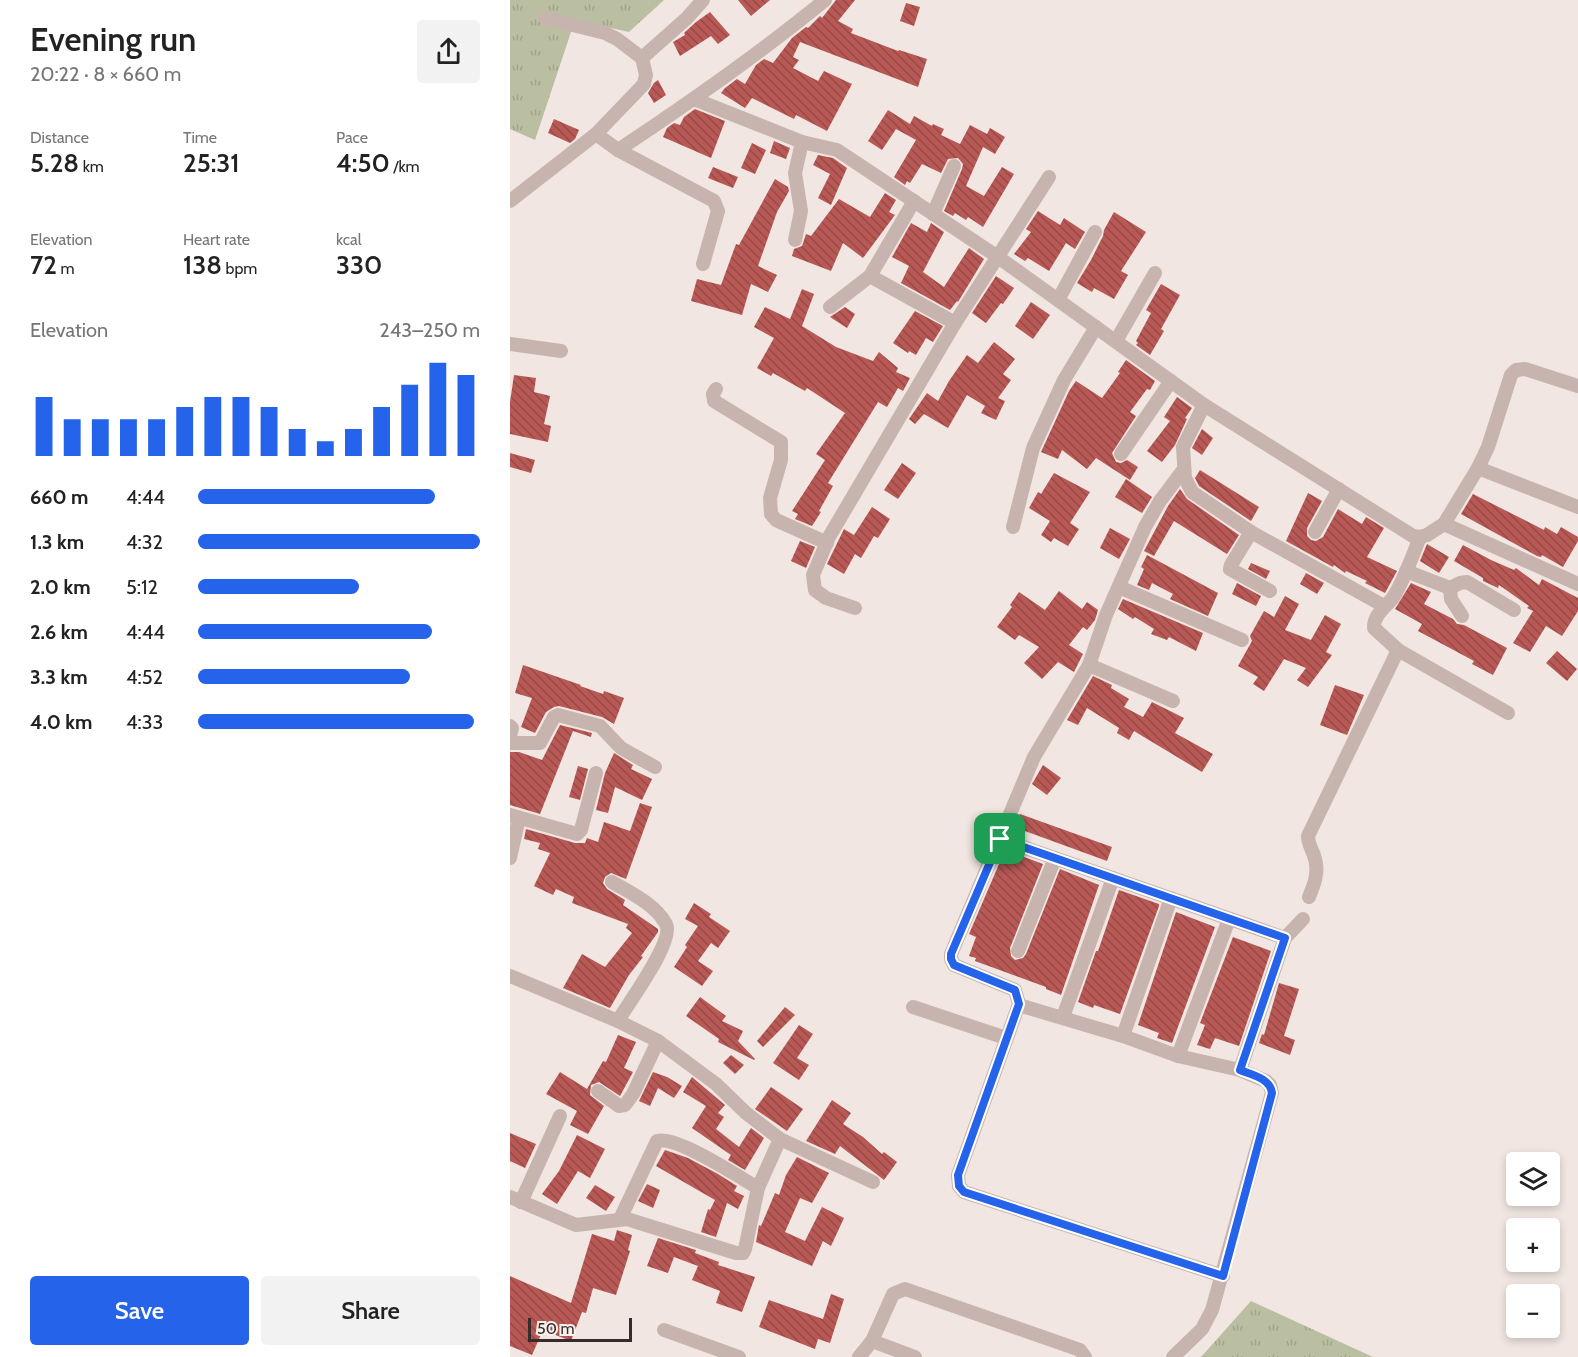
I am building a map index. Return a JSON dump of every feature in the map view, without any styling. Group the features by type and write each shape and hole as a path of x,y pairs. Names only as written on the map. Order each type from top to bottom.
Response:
{"street":[{"path":"642,58 687,18 703,0"},
{"path":"510,201 606,142 694,99 783,35 825,0"},
{"path":"545,18 605,33 642,58 646,75 644,84 606,142"},
{"path":"694,99 802,142 837,150 998,257 1204,405 1413,536 1420,537 1444,524 1488,447 1511,375 1516,370 1525,369 1578,386"},
{"path":"606,142 714,201 718,212 704,264"},
{"path":"795,240 801,211 795,173 802,142"},
{"path":"933,214 954,166"},
{"path":"855,608 826,598 814,590 813,575 827,543 955,323 1049,177"},
{"path":"830,308 870,276 914,201"},
{"path":"1058,300 1095,232"},
{"path":"1116,341 1155,273"},
{"path":"870,276 955,323"},
{"path":"1013,527 1033,448 1064,380 1096,327"},
{"path":"510,344 561,351"},
{"path":"1121,454 1171,381"},
{"path":"716,388 713,394 714,401 781,442 782,451 769,507 776,520 827,543"},
{"path":"1204,405 1183,447 1184,469 1188,487 1192,492 1251,532 1384,606"},
{"path":"1478,468 1578,507"},
{"path":"1184,469 1160,501 1145,527 1106,615 1089,664 1034,757 951,954 954,965 1015,990 1019,1004 958,1175 959,1186 964,1192 1223,1276"},
{"path":"1315,532 1339,489"},
{"path":"1444,524 1578,584"},
{"path":"1251,532 1230,569 1270,591"},
{"path":"1420,537 1394,596 1373,623 1374,627 1398,650 1508,713"},
{"path":"1406,571 1450,588 1467,582 1514,610"},
{"path":"1119,587 1242,640"},
{"path":"1450,588 1451,599 1462,616"},
{"path":"1309,897 1317,868 1308,836 1398,650"},
{"path":"1089,664 1173,701"},
{"path":"510,743 540,743 554,717 558,715 600,726 621,748 655,767"},
{"path":"510,726 512,730 510,736"},
{"path":"510,858 514,816 577,834 581,830 597,774"},
{"path":"1000,839 1285,938"},
{"path":"1018,951 1056,858"},
{"path":"1063,1017 1113,878"},
{"path":"612,882 648,904 666,923 668,930 667,938 655,963 618,1021"},
{"path":"1123,1036 1171,898"},
{"path":"1178,1056 1228,919"},
{"path":"1240,1070 1285,938 1303,920"},
{"path":"510,976 618,1021 658,1041 716,1084 746,1113 780,1140 873,1182"},
{"path":"1019,1004 1123,1036 1178,1056 1240,1070 1270,1085 1272,1093 1212,1310 1202,1329 1173,1357"},
{"path":"913,1007 1006,1038"},
{"path":"598,1091 619,1106 625,1105 633,1094 658,1041"},
{"path":"560,1116 516,1199 576,1225 620,1219 635,1220 736,1253 743,1253 745,1249 758,1188 780,1140"},
{"path":"620,1219 656,1143 660,1140 668,1140 708,1158 758,1188"},
{"path":"860,1357 872,1341 893,1294 905,1289 1080,1350 1085,1357"},
{"path":"664,1330 739,1357"},
{"path":"872,1341 915,1357"}],"green space":[{"path":"510,0 664,0 629,32 575,20 535,140 510,129"},
{"path":"1251,1301 1373,1357 1201,1357"}],"building":[{"path":"738,0 770,0 751,16"},
{"path":"836,0 855,0 838,21 853,29 851,33 898,51 927,59 918,87 800,42 793,57 799,60 793,68 818,81 824,71 852,84 827,131 796,115 794,119 752,98 745,108 721,93 737,79 745,84 756,65 764,59 773,63 792,38 806,27 808,28 820,16 822,18"},
{"path":"906,3 920,7 914,26 900,21"},
{"path":"710,12 730,35 718,44 711,36 680,56 673,42 685,35 684,33"},
{"path":"658,80 666,95 654,103 648,93"},
{"path":"695,109 725,121 711,158 663,137 667,128 674,123 680,125 684,117"},
{"path":"888,110 910,124 914,116 932,126 933,124 944,129 941,135 960,144 970,125 987,134 990,128 1005,137 995,154 983,147 966,186 984,196 1002,167 1014,174 983,227 968,217 966,220 955,213 953,216 944,211 962,169 963,164 958,158 948,159 941,173 922,164 910,183 907,181 905,185 894,177 916,140 896,129 882,150 868,141"},
{"path":"554,119 579,130 575,139 570,143 548,133"},
{"path":"774,141 790,148 786,159 770,153"},
{"path":"752,143 766,150 755,174 741,168"},
{"path":"818,155 833,158 847,168 831,205 818,198 830,174 813,165"},
{"path":"713,167 738,177 733,188 708,178"},
{"path":"775,179 788,187 789,191 777,212 758,266 777,275 768,292 751,284 742,315 691,301 697,279 721,285 736,244 739,245"},
{"path":"885,193 896,200 889,212 895,215 863,258 843,243 831,271 792,256 794,249 802,246 806,234 811,236 839,199 870,217"},
{"path":"1038,211 1060,225 1064,218 1085,232 1075,249 1066,243 1049,271 1028,258 1025,261 1014,254 1031,232 1026,229"},
{"path":"1114,212 1146,232 1121,271 1128,275 1114,299 1094,288 1092,292 1077,283"},
{"path":"911,223 927,232 931,223 944,232 923,272 944,287 969,248 984,259 958,302 950,310 901,283 909,266 892,257"},
{"path":"996,276 1014,288 986,323 972,313"},
{"path":"1161,284 1180,295 1150,355 1136,345 1138,343 1136,341 1151,313 1146,310"},
{"path":"802,289 814,294 802,326 836,347 873,361 879,352 898,368 896,372 910,378 903,391 898,388 887,407 878,402 828,483 833,486 812,526 795,519 798,514 792,511 825,460 816,454 845,413 807,388 805,391 773,373 771,376 757,368 774,338 754,327 765,307 790,319"},
{"path":"1031,302 1050,315 1033,339 1015,326"},
{"path":"845,307 855,314 847,328 830,317"},
{"path":"915,311 943,326 933,342 926,338 916,355 909,351 908,353 893,343"},
{"path":"994,342 1015,359 1003,374 1011,380 998,398 1005,401 996,420 981,413 985,406 967,395 948,428 924,414 915,424 909,419 927,393 938,401 967,355 978,363"},
{"path":"1126,360 1155,381 1130,412 1136,416 1112,453 1116,462 1121,463 1127,460 1138,467 1130,480 1096,458 1087,469 1062,450 1058,459 1041,452 1069,391 1076,381 1102,398 1120,373 1118,372"},
{"path":"514,375 536,378 534,392 550,396 544,424 551,426 548,442 510,434 510,402"},
{"path":"1177,397 1192,408 1185,418 1187,419 1175,445 1162,462 1147,451 1170,421 1164,417"},
{"path":"1202,429 1213,438 1202,455 1192,448"},
{"path":"510,453 535,460 531,473 510,467"},
{"path":"902,463 916,473 898,499 884,490"},
{"path":"1200,470 1259,507 1251,521 1199,486 1195,478"},
{"path":"1054,473 1090,492 1070,523 1079,529 1068,546 1054,538 1051,542 1041,535 1050,521 1029,508 1038,492 1041,494"},
{"path":"1126,479 1152,497 1142,513 1115,497"},
{"path":"1180,489 1187,499 1239,535 1227,554 1174,521 1154,556 1144,551 1168,506"},
{"path":"1308,493 1322,501 1307,528 1307,536 1311,540 1316,541 1323,537 1338,509 1362,524 1366,517 1384,528 1367,557 1397,571 1385,593 1365,583 1367,581 1346,571 1345,573 1286,541"},
{"path":"1473,494 1544,530 1545,527 1557,534 1561,527 1578,537 1563,567 1542,555 1537,556 1461,514"},
{"path":"872,507 890,519 878,538 874,536 861,558 855,554 844,574 827,564 844,529 854,535"},
{"path":"1110,528 1130,539 1119,559 1100,548"},
{"path":"800,541 815,547 806,568 791,561"},
{"path":"1427,544 1449,557 1439,573 1420,561"},
{"path":"1463,545 1514,570 1516,568 1539,585 1542,579 1578,598 1578,611 1562,636 1546,626 1530,652 1513,643 1533,611 1499,585 1498,588 1483,581 1483,578 1454,561"},
{"path":"1147,555 1218,593 1208,616 1170,599 1173,594 1152,583 1149,590 1137,585 1144,569 1141,567"},
{"path":"1251,563 1270,571 1266,579 1248,569"},
{"path":"1306,573 1324,583 1317,594 1300,584"},
{"path":"1237,583 1261,596 1256,606 1232,594"},
{"path":"1411,583 1431,592 1424,604 1453,619 1457,624 1464,625 1507,648 1493,675 1472,664 1474,661 1418,631 1422,624 1395,609"},
{"path":"1059,591 1082,609 1087,602 1098,610 1095,620 1087,630 1083,627 1069,645 1083,654 1074,672 1058,662 1042,679 1024,663 1039,647 1019,635 1015,640 997,627 1012,607 1010,605 1019,592 1045,610"},
{"path":"1285,596 1299,604 1285,630 1311,640 1325,615 1341,624 1326,652 1332,655 1308,687 1297,680 1306,668 1284,659 1264,691 1253,684 1258,677 1238,666 1252,641 1250,636 1264,611 1274,617"},
{"path":"1123,599 1203,633 1196,651 1169,637 1167,640 1151,634 1154,629 1118,609"},
{"path":"1557,651 1577,669 1567,681 1546,663"},
{"path":"523,665 603,694 604,691 624,698 614,724 602,717 559,706 546,712 535,733 521,727 532,698 515,693"},
{"path":"1093,676 1112,685 1111,688 1129,699 1124,707 1143,717 1152,702 1184,718 1175,733 1213,754 1202,772 1134,731 1129,740 1117,733 1119,728 1087,708 1078,725 1067,720"},
{"path":"1335,685 1364,695 1347,735 1320,725"},
{"path":"560,725 592,733 591,737 573,731 540,814 510,805 510,752 519,752 542,760"},
{"path":"614,753 633,765 631,769 652,779 642,800 615,787 608,813 596,810 605,773"},
{"path":"1043,765 1061,778 1047,795 1032,784"},
{"path":"578,766 588,769 580,800 569,797"},
{"path":"640,803 652,807 626,879 611,873 605,877 603,883 607,889 625,900 623,905 658,929 658,932 610,1008 563,988 582,954 605,967 632,933 626,928 628,924 572,903 574,897 556,889 553,895 534,886 550,853 538,849 540,843 524,839 526,829 575,843 585,843 587,838 598,842 604,822 630,831"},
{"path":"1020,814 1112,847 1107,861 1014,827"},
{"path":"1005,850 1043,864 1010,948 1011,956 1015,960 1023,958 1026,954 1060,869 1099,885 1061,995 1046,987 975,961 976,958 969,956 976,937 969,934"},
{"path":"1119,890 1159,904 1120,1014 1078,1002"},
{"path":"694,903 711,914 709,917 730,931 718,948 711,943 698,961 713,971 702,986 674,967 698,926 685,919"},
{"path":"1176,912 1215,927 1172,1043 1157,1038 1159,1033 1138,1025"},
{"path":"1233,937 1271,951 1239,1046 1215,1038 1210,1049 1197,1045 1205,1025 1200,1023"},
{"path":"1279,983 1299,989 1284,1036 1295,1040 1290,1055 1259,1043 1262,1034 1264,1035"},
{"path":"700,997 726,1016 722,1021 743,1031 738,1041 754,1060 718,1042 719,1039 686,1016"},
{"path":"785,1007 795,1015 763,1047 757,1041"},
{"path":"799,1025 813,1034 797,1058 809,1065 799,1080 773,1063"},
{"path":"618,1035 636,1042 624,1068 633,1072 620,1096 599,1082 591,1085 590,1095 604,1106 588,1134 570,1125 577,1111 546,1094 560,1072 587,1089 603,1061 606,1062"},
{"path":"731,1055 744,1065 735,1074 723,1063"},
{"path":"653,1072 682,1086 674,1098 658,1088 650,1106 639,1101"},
{"path":"692,1077 725,1105 718,1113 724,1117 716,1129 739,1147 751,1128 764,1138 745,1170 728,1160 731,1155 692,1128 706,1106 683,1092"},
{"path":"771,1087 803,1109 787,1131 755,1109"},
{"path":"832,1100 851,1113 843,1124 863,1137 882,1154 884,1152 897,1162 884,1180 840,1146 835,1154 806,1141"},
{"path":"510,1133 536,1144 525,1168 510,1161"},
{"path":"577,1135 605,1149 590,1178 578,1171 557,1204 542,1194 559,1171"},
{"path":"665,1150 688,1158 718,1174 737,1186 734,1191 744,1196 738,1209 727,1203 716,1237 701,1232 708,1209 710,1210 715,1200 656,1166"},
{"path":"797,1157 829,1173 812,1203 800,1198 785,1232 805,1241 822,1207 844,1218 831,1246 823,1241 812,1266 756,1242 759,1225 761,1226 775,1193 779,1195 786,1175"},
{"path":"647,1184 660,1190 653,1208 638,1201"},
{"path":"595,1185 615,1197 606,1211 586,1198"},
{"path":"617,1230 632,1235 628,1250 630,1251 616,1295 593,1288 586,1313 582,1312 571,1341 543,1330 532,1355 510,1346 510,1276 571,1303 592,1234 614,1241"},
{"path":"658,1238 696,1250 695,1253 719,1262 718,1265 755,1277 742,1312 716,1303 720,1291 692,1280 698,1266 674,1257 668,1273 647,1266"},
{"path":"831,1294 844,1299 830,1343 818,1339 815,1349 759,1327 769,1300 823,1319"}],"route":[{"path":"1000,839 1285,938 1240,1070 1266,1081 1272,1093 1223,1276 964,1192 959,1186 958,1175 1019,1004 1016,992 1012,988 954,965 951,959 951,954 1000,839"}]}
